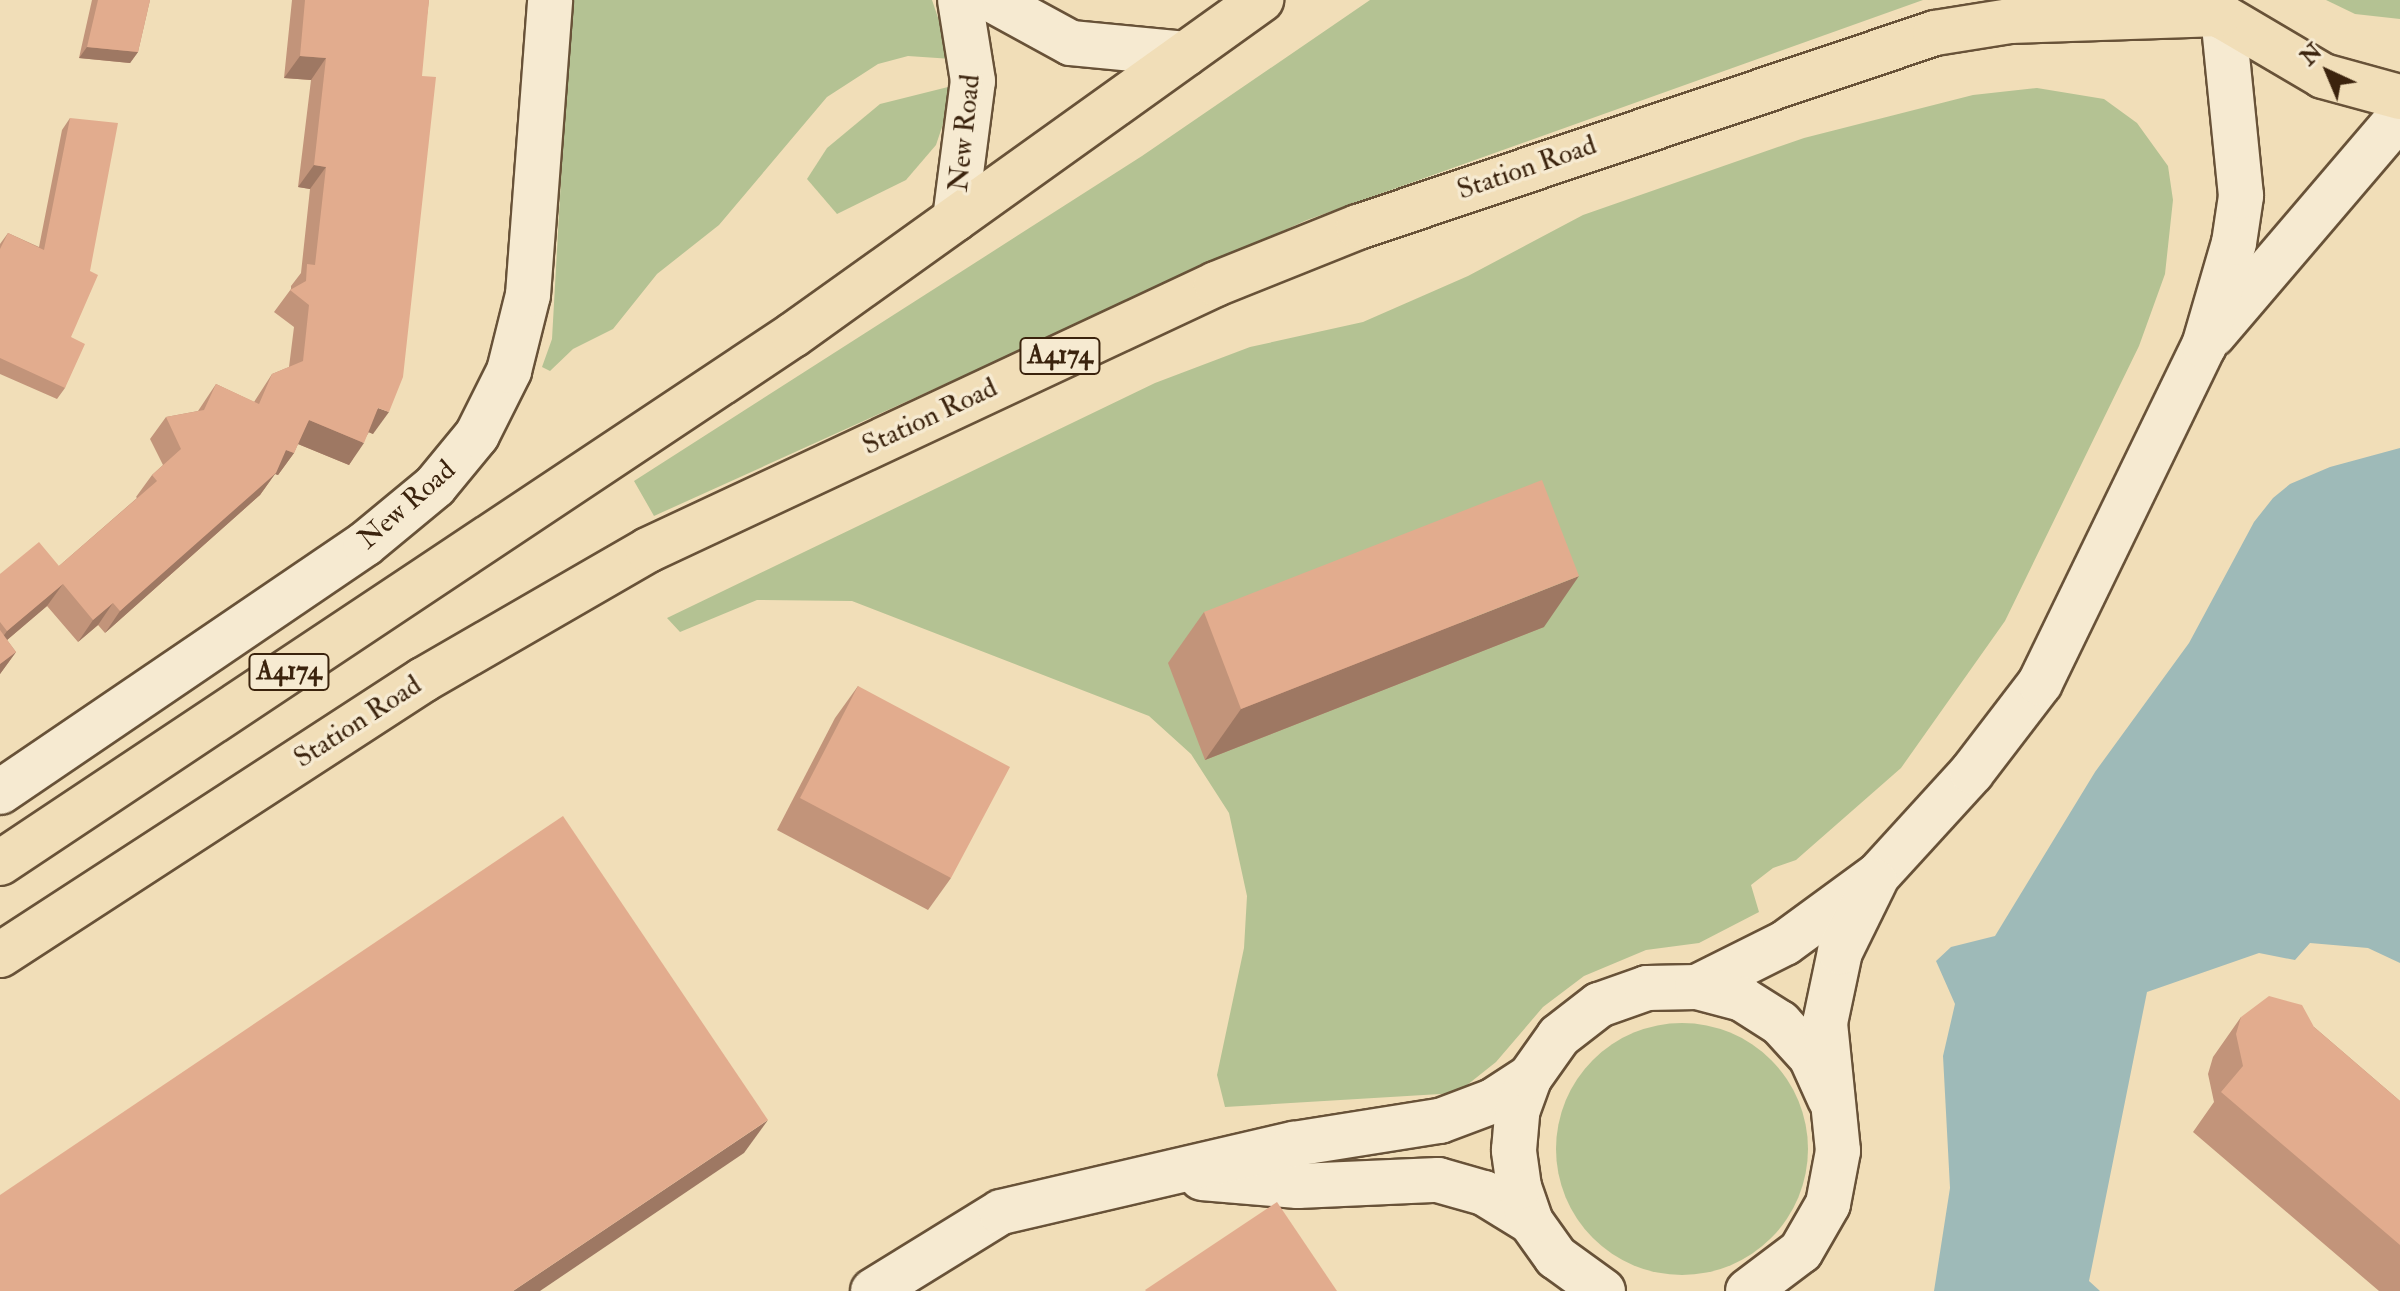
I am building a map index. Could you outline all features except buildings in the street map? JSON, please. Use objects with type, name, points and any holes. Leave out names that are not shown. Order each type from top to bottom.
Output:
[{"type":"main road","name":"A4174","points":[[0,863],[781,344],[1261,0]]},
{"type":"main road","points":[[2217,10],[2323,76],[2400,97]]},
{"type":"main road","name":"Station Road","points":[[0,955],[397,697],[648,550],[1216,284],[1358,227],[1935,33],[2010,21],[2217,10]]},
{"type":"street","name":"New Road","points":[[0,792],[365,544],[435,486],[477,435],[509,371],[528,295],[550,0]]},
{"type":"street","name":"New Road","points":[[955,219],[973,81],[960,0]]},
{"type":"street","points":[[992,0],[1071,43],[1185,54]]},
{"type":"street","points":[[1697,987],[1785,943],[1878,875],[1972,772],[2040,683],[2204,346],[2234,243],[2241,196],[2217,10]]},
{"type":"street","points":[[2204,346],[2400,116]]},
{"type":"street","points":[[1748,1291],[1801,1251],[1828,1204],[1838,1151],[1830,1099],[1825,1023],[1840,952],[1878,875]]},
{"type":"street","points":[[1603,1291],[1556,1257],[1531,1222],[1519,1187],[1514,1150],[1517,1112],[1530,1077],[1559,1036],[1599,1005],[1647,988],[1697,987],[1742,999],[1780,1023],[1811,1057],[1830,1099]]},
{"type":"street","points":[[873,1291],[1001,1212],[1294,1144],[1440,1121],[1493,1101],[1530,1077]]},
{"type":"street","points":[[1164,1175],[1298,1186],[1438,1180],[1484,1193],[1531,1222]]},
{"type":"green space","points":[[571,0],[932,0],[952,59],[908,56],[878,64],[827,97],[719,225],[657,274],[613,329],[573,349],[550,371],[542,367],[552,339]]},
{"type":"green space","points":[[1370,0],[1923,0],[1307,220],[654,516],[634,481],[1142,156]]},
{"type":"green space","points":[[2326,0],[2400,0],[2400,19],[2355,14]]},
{"type":"green space","points":[[956,85],[936,145],[906,180],[837,214],[807,179],[827,148],[880,104]]},
{"type":"green space","points":[[2037,88],[2104,99],[2137,123],[2168,166],[2173,200],[2165,274],[2139,346],[2005,621],[1901,768],[1796,860],[1773,868],[1751,885],[1759,912],[1699,943],[1646,950],[1584,976],[1543,1007],[1496,1062],[1457,1093],[1225,1107],[1217,1075],[1244,948],[1247,896],[1229,813],[1191,754],[1149,716],[852,601],[757,600],[680,632],[667,618],[1155,383],[1250,347],[1363,322],[1468,276],[1583,215],[1804,138],[1973,95]]},
{"type":"green space","points":[[1670,1023],[1694,1023],[1742,1037],[1780,1069],[1794,1089],[1803,1112],[1808,1149],[1806,1174],[1794,1209],[1762,1247],[1742,1261],[1719,1270],[1694,1275],[1670,1275],[1622,1261],[1584,1229],[1570,1209],[1561,1186],[1556,1161],[1556,1137],[1570,1089],[1602,1051],[1622,1037],[1645,1028]]},
{"type":"water","points":[[2400,448],[2400,963],[2368,948],[2310,943],[2295,960],[2259,953],[2147,992],[2089,1281],[2100,1291],[1934,1291],[1950,1188],[1943,1056],[1955,1004],[1936,961],[1951,947],[1995,936],[2095,772],[2189,643],[2254,522],[2273,498],[2290,484],[2330,467]]}]
